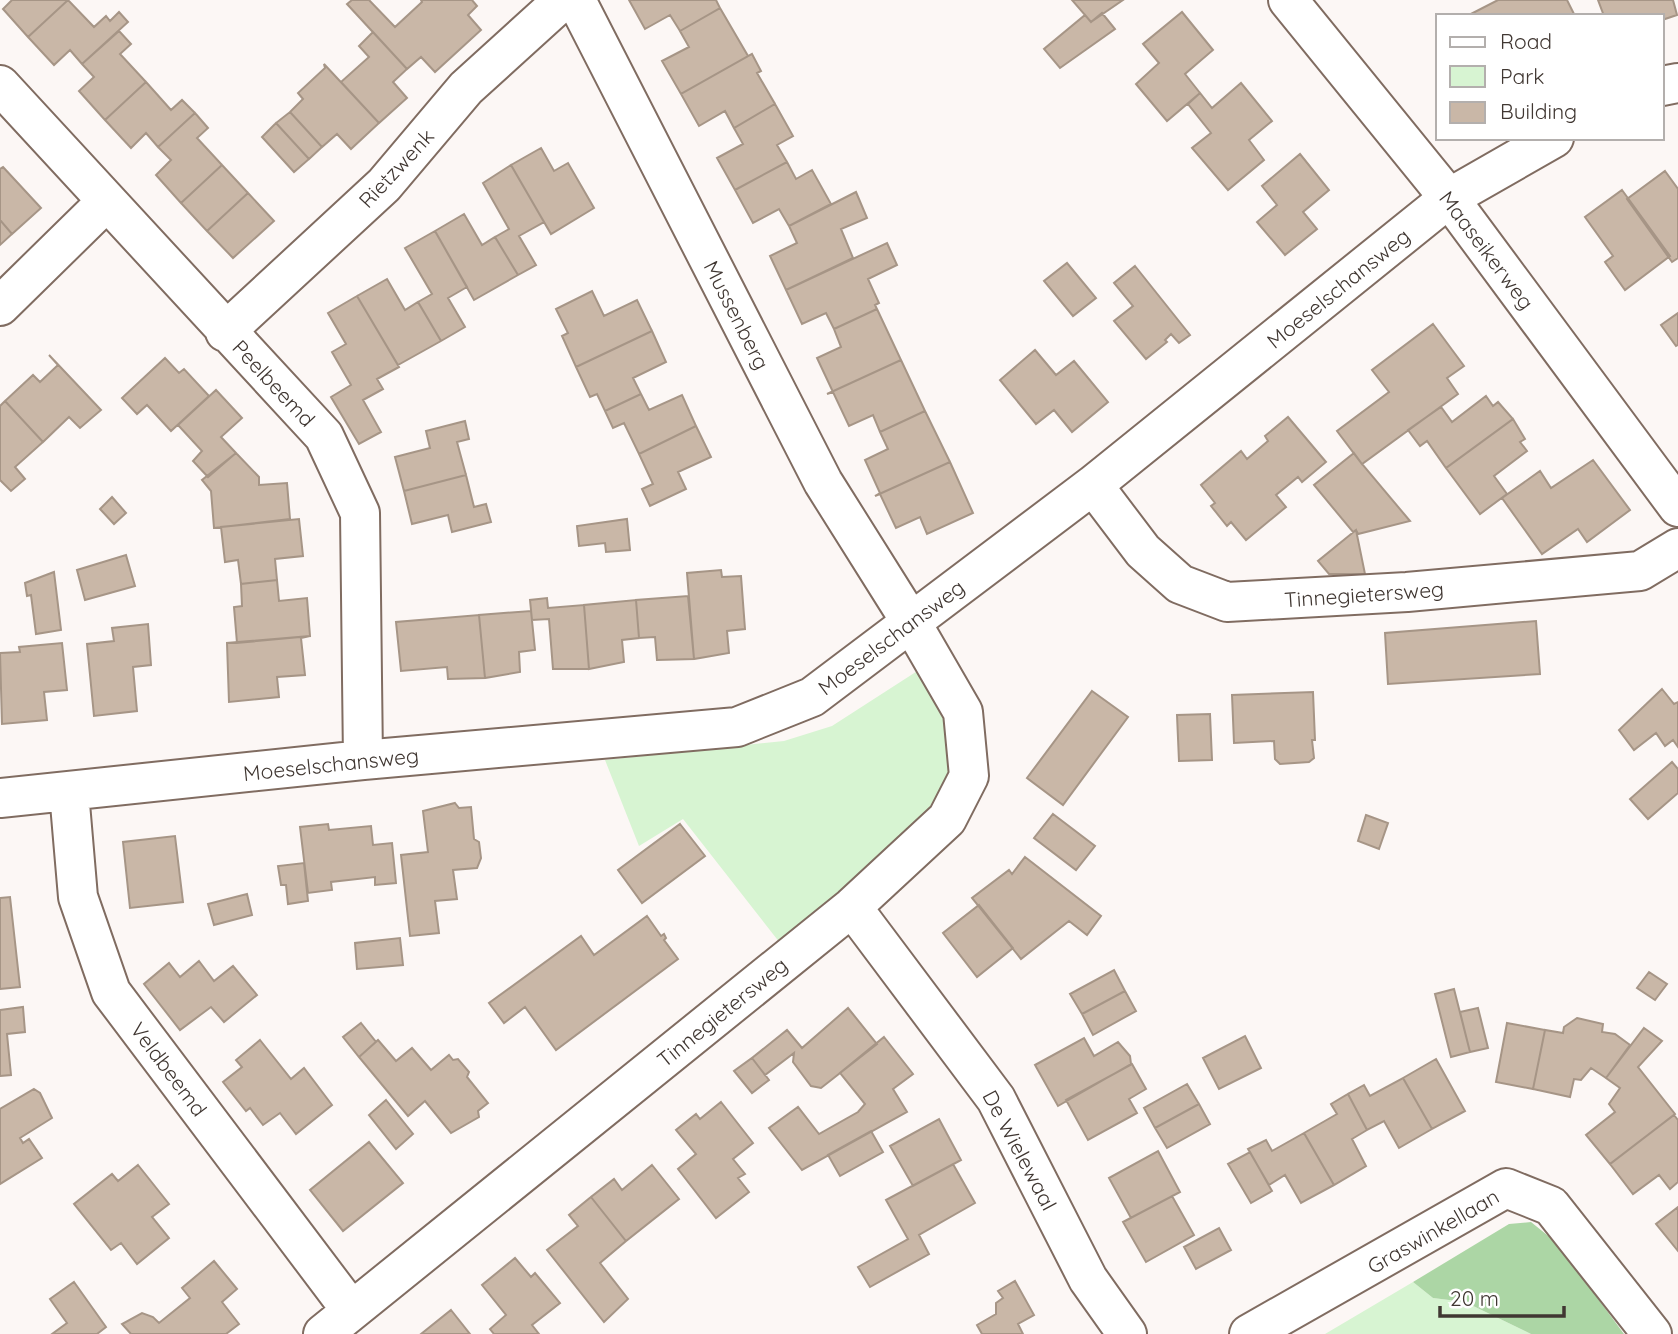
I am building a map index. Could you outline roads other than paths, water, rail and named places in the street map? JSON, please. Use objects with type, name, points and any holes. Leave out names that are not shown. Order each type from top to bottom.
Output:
[{"type":"street","name":"Rietzwenk","points":[[225,332],[384,185],[466,88],[563,0]]},
{"type":"street","name":"Mussenberg","points":[[576,0],[822,482],[911,622]]},
{"type":"street","name":"Maaseikerweg","points":[[1288,0],[1449,198],[1678,507]]},
{"type":"street","name":"Peelbeemd","points":[[0,85],[225,332],[324,436],[360,513],[363,760]]},
{"type":"street","name":"Moeselschansweg","points":[[0,798],[363,760],[737,727],[811,697],[1093,485],[1449,198],[1550,140]]},
{"type":"street","points":[[0,306],[106,202]]},
{"type":"street","name":"Tinnegietersweg","points":[[1093,485],[1143,551],[1180,584],[1227,602],[1407,592],[1640,571],[1678,548]]},
{"type":"street","name":"Tinnegietersweg","points":[[337,1322],[852,907],[947,819],[969,776],[963,712],[911,622]]},
{"type":"street","name":"Veldbeemd","points":[[69,792],[78,897],[111,992],[337,1322]]},
{"type":"street","name":"De Wielewaal","points":[[852,907],[996,1099],[1088,1279],[1127,1334]]},
{"type":"street","name":"Graswinkellaan","points":[[1249,1334],[1506,1188],[1551,1206],[1652,1334]]}]
